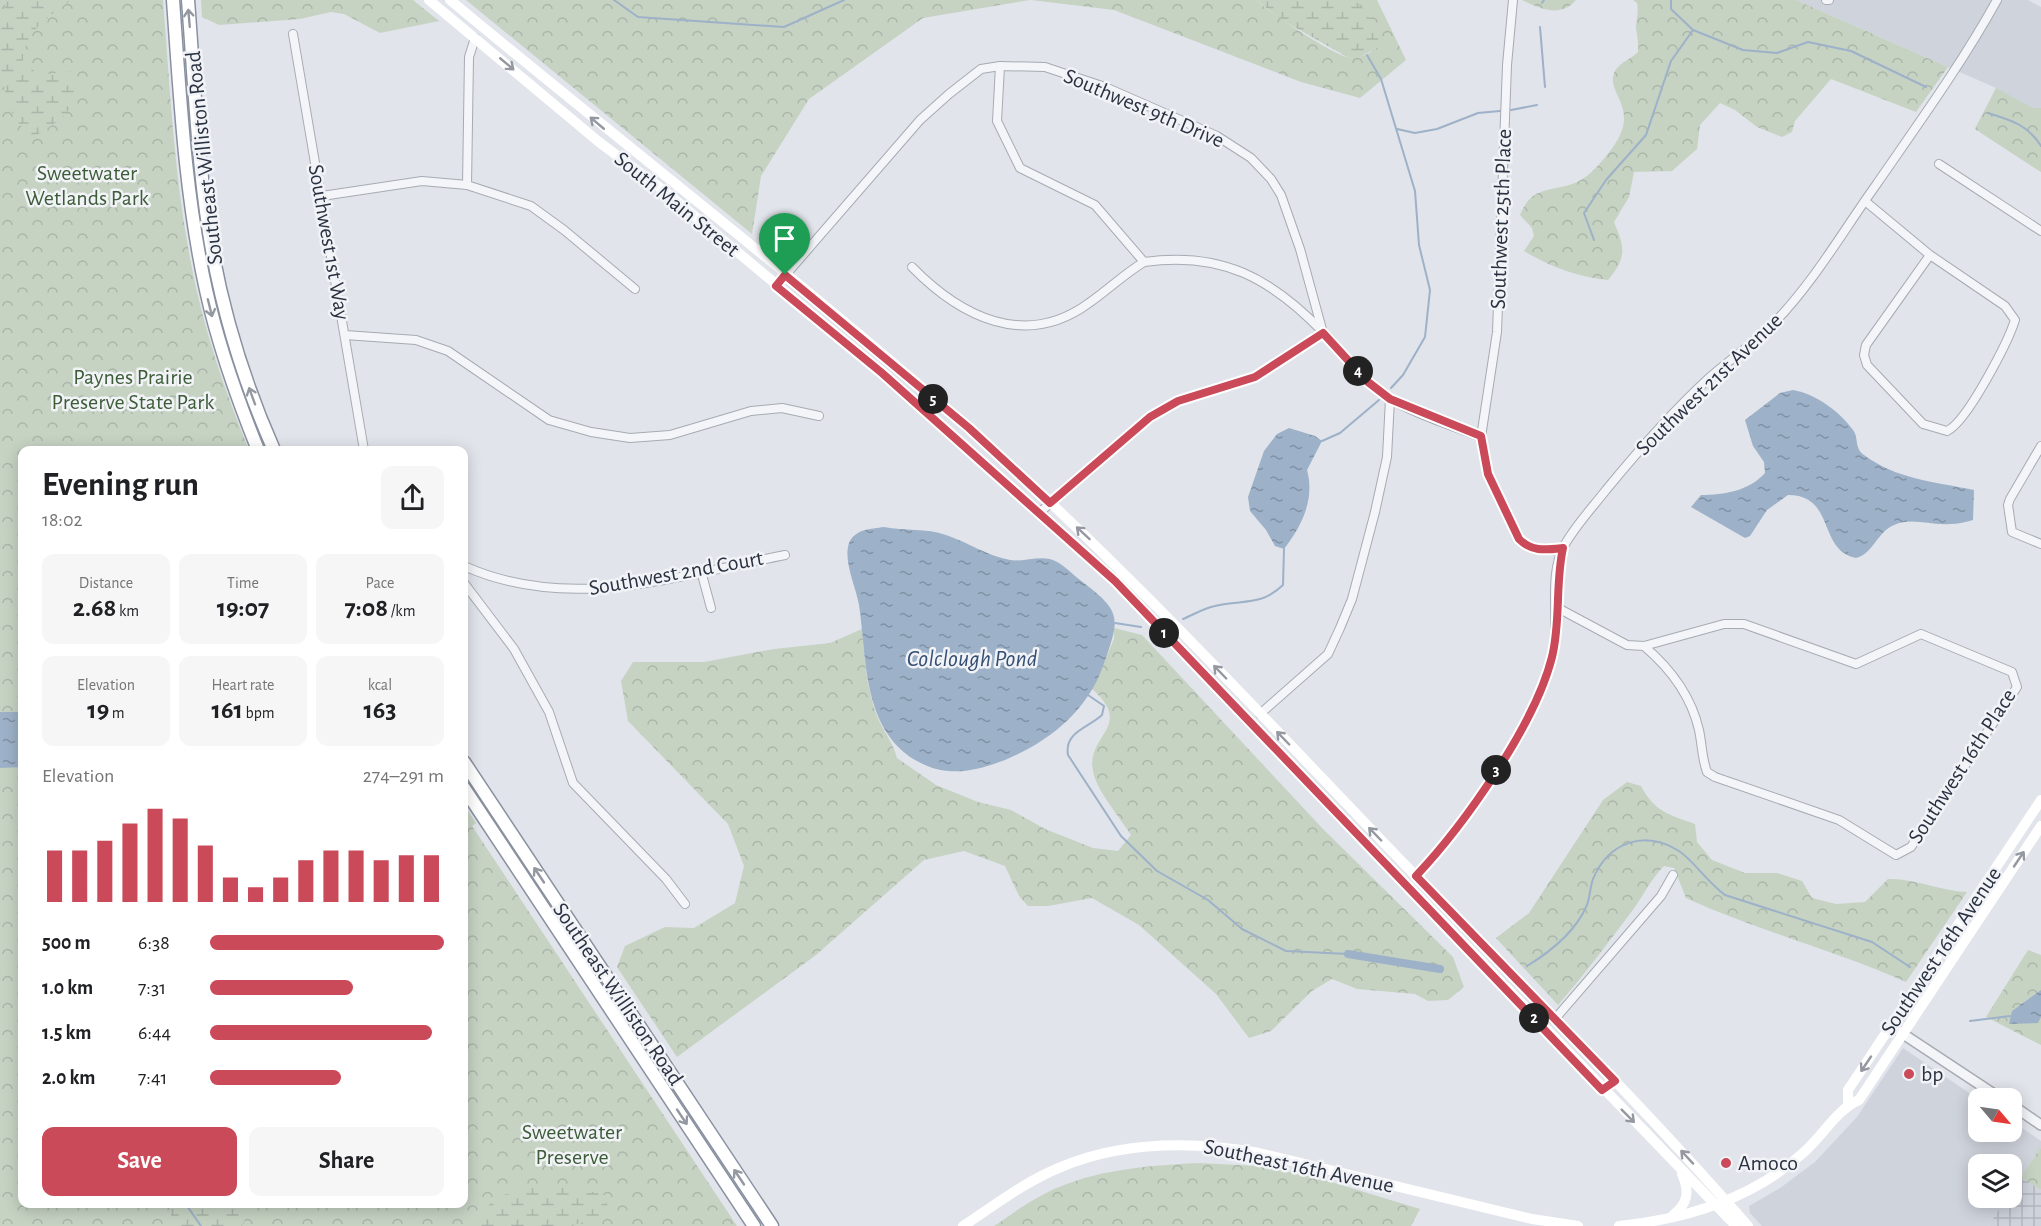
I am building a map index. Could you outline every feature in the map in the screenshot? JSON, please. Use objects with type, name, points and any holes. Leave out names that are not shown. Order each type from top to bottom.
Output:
[{"type":"highway","name":"Southeast Williston Road","points":[[172,0],[191,206],[206,291],[229,374],[256,446]]},
{"type":"highway","name":"Southeast Williston Road","points":[[188,0],[204,199],[218,279],[243,372],[272,446]]},
{"type":"highway","points":[[180,87],[195,85]]},
{"type":"highway","name":"Southeast Williston Road","points":[[468,768],[772,1226]]},
{"type":"highway","name":"Southeast Williston Road","points":[[468,794],[754,1226]]},
{"type":"highway","points":[[597,989],[609,982]]},
{"type":"main road","name":"South Main Street","points":[[429,0],[599,142],[667,193],[882,373],[1115,581],[1602,1090],[1736,1226]]},
{"type":"main road","name":"South Main Street","points":[[450,0],[969,428],[1125,573],[1615,1081],[1748,1226]]},
{"type":"main road","points":[[475,38],[483,27]]},
{"type":"main road","points":[[1250,723],[1260,714]]},
{"type":"main road","name":"Southwest 16th Avenue","points":[[1848,1104],[1848,1090],[2041,800]]},
{"type":"main road","name":"Southwest 16th Avenue","points":[[1715,1205],[1754,1189],[1785,1170],[1815,1143],[1848,1104],[1858,1100],[2041,826]]},
{"type":"main road","points":[[1405,884],[1416,876]]},
{"type":"main road","points":[[1544,1028],[1554,1020]]},
{"type":"main road","points":[[1602,1090],[1615,1081]]},
{"type":"main road","name":"Southeast 16th Avenue","points":[[963,1226],[1026,1184],[1061,1166],[1101,1154],[1180,1143],[1217,1145],[1259,1153],[1532,1219],[1578,1226]]},
{"type":"main road","points":[[1667,1218],[1680,1210],[1686,1199],[1687,1186],[1678,1167]]},
{"type":"main road","points":[[1619,1226],[1667,1218],[1715,1205]]},
{"type":"street","name":"Southwest 25th Place","points":[[1513,0],[1507,65],[1497,332],[1481,436],[1488,474],[1519,539],[1526,547],[1539,550],[1563,548]]},
{"type":"street","name":"Southwest 21st Avenue","points":[[1416,876],[1445,845],[1486,786],[1540,690],[1552,657],[1557,576],[1563,548],[1580,523],[1658,429],[1709,378],[1773,324],[1822,263],[1952,76],[1997,0]]},
{"type":"street","name":"Southwest 1st Way","points":[[293,34],[363,446]]},
{"type":"street","points":[[467,185],[469,57],[475,38]]},
{"type":"street","points":[[1000,66],[997,121],[1020,168],[1095,205],[1144,262]]},
{"type":"street","name":"Southwest 9th Drive","points":[[776,286],[905,137],[957,87],[981,69],[1000,66],[1045,67],[1105,87],[1217,136],[1251,158],[1271,179],[1281,195],[1307,270],[1323,333]]},
{"type":"street","points":[[1939,164],[2041,231]]},
{"type":"street","points":[[322,196],[422,181],[467,185],[531,206],[564,230],[635,289]]},
{"type":"street","points":[[1865,201],[1930,255],[2005,306],[2015,320],[2009,339],[1990,371],[1959,421],[1947,430],[1923,424],[1868,365],[1864,355],[1866,345],[1930,255]]},
{"type":"street","points":[[912,267],[932,287],[962,310],[988,321],[1020,326],[1056,320],[1088,304],[1116,280],[1144,262],[1207,260],[1251,276],[1278,289],[1368,382],[1390,399],[1481,436]]},
{"type":"street","points":[[1039,513],[1150,417],[1178,401],[1255,377],[1323,333]]},
{"type":"street","points":[[345,335],[416,340],[447,351],[549,420],[591,432],[630,438],[670,435],[752,411],[782,408],[819,416]]},
{"type":"street","points":[[1260,714],[1328,654],[1341,628],[1352,599],[1378,501],[1387,458],[1390,399]]},
{"type":"street","points":[[2041,446],[2010,499],[2012,532],[2041,544]]},
{"type":"street","name":"Southwest 2nd Court","points":[[468,568],[484,575],[527,586],[585,590],[623,586],[785,555]]},
{"type":"street","points":[[701,571],[711,608]]},
{"type":"street","points":[[468,588],[514,649],[549,712],[573,783],[666,879],[685,904]]},
{"type":"street","points":[[1556,607],[1628,645],[1644,646]]},
{"type":"street","name":"Southwest 16th Place","points":[[1724,624],[1744,624],[1856,664],[1921,633],[2012,672],[2016,678],[2017,687],[1911,847],[1896,855],[1839,820],[1715,777],[1707,772],[1696,717],[1686,694],[1665,665],[1644,646],[1724,624]]},
{"type":"street","points":[[1554,1020],[1653,905],[1673,875]]},
{"type":"street","points":[[1891,1026],[1986,1088]]},
{"type":"street","points":[[2022,1113],[2041,1125]]},
{"type":"shaded area","points":[[1796,0],[2028,0],[2041,7],[2041,172],[1975,129],[1996,88]]},
{"type":"shaded area","points":[[1903,1048],[1968,1092],[1968,1142],[2022,1142],[2022,1128],[2041,1141],[2041,1147],[2022,1176],[2022,1154],[1968,1154],[1968,1208],[2000,1208],[1988,1226],[1762,1226],[1750,1213],[1749,1206],[1780,1188],[1815,1162],[1857,1117]]},
{"type":"shaded area","points":[[2022,1178],[2041,1190],[2041,1226],[1988,1226],[2000,1208],[2022,1208]]},
{"type":"green space","points":[[0,0],[163,0],[177,165],[191,263],[215,358],[247,446],[18,446],[18,1208],[468,1208],[468,811],[476,823],[472,826],[737,1226],[0,1226]]},
{"type":"green space","points":[[6,0],[71,0],[32,33],[24,51],[23,62],[39,75],[73,71],[74,96],[67,112],[34,137],[14,116],[4,88],[0,27]]},
{"type":"green space","points":[[201,0],[413,0],[439,21],[380,33],[344,14],[331,12],[300,19],[219,25],[202,17]]},
{"type":"green space","points":[[466,0],[1030,0],[923,18],[809,99],[761,176],[752,234]]},
{"type":"green space","points":[[1031,0],[1256,0],[1315,41],[1347,57],[1358,57],[1373,50],[1268,0],[1377,0],[1406,60],[1360,98],[1301,82],[1114,10]]},
{"type":"green space","points":[[1256,0],[1355,0],[1369,16],[1379,41],[1377,48],[1358,58],[1347,57],[1282,20]]},
{"type":"green space","points":[[1522,0],[1576,0],[1564,9],[1550,10]]},
{"type":"green space","points":[[1633,0],[1796,0],[1948,67],[1916,112],[1831,79],[1795,121],[1792,132],[1782,137],[1757,127],[1735,110],[1720,103],[1700,125],[1697,149],[1672,171],[1634,172],[1629,197],[1614,222],[1622,252],[1618,265],[1608,280],[1575,274],[1544,262],[1524,251],[1534,236],[1532,228],[1520,215],[1530,198],[1544,191],[1577,182],[1587,176],[1606,157],[1621,133],[1624,112],[1613,81],[1618,67],[1638,52],[1636,28],[1638,7]]},
{"type":"green space","points":[[1996,88],[2033,108],[2041,108],[2041,172],[1975,129]]},
{"type":"green space","points":[[1114,628],[1142,635],[1323,829],[1453,957],[1464,987],[1448,1000],[1428,1001],[1415,994],[1357,989],[1332,979],[1312,991],[1271,1031],[1249,1038],[1216,994],[1139,925],[1092,898],[1048,906],[1028,906],[1019,896],[1005,866],[964,851],[924,860],[816,955],[677,1057],[617,967],[625,946],[665,927],[694,928],[735,903],[744,866],[728,824],[628,721],[621,681],[633,662],[704,662],[774,649],[830,643],[862,629],[866,673],[871,695],[879,721],[897,758],[936,785],[978,802],[1011,810],[1045,829],[1093,848],[1118,851],[1131,835],[1098,786],[1093,771],[1093,758],[1109,722],[1109,713],[1104,702],[1092,689],[1114,639]]},
{"type":"green space","points":[[1627,782],[1641,786],[1651,801],[1663,811],[1695,824],[1697,842],[1712,860],[1745,873],[1777,873],[1802,881],[1812,898],[1836,904],[1865,902],[1888,879],[1908,880],[1967,892],[1906,982],[1741,921],[1686,898],[1674,868],[1664,866],[1605,947],[1558,1005],[1496,938],[1529,913],[1603,800]]},
{"type":"green space","points":[[2028,950],[2041,955],[2041,1045],[1986,1017]]},
{"type":"green space","points":[[2041,1147],[2041,1190],[2022,1176]]},
{"type":"green space","points":[[1198,1163],[1258,1166],[1315,1177],[1420,1209],[1411,1226],[994,1226],[1037,1198],[1075,1181],[1115,1171]]},
{"type":"green space","points":[[576,1187],[604,1195],[610,1212],[572,1226],[473,1226],[495,1197],[530,1188]]},
{"type":"green space","points":[[170,1208],[250,1208],[242,1226],[172,1226]]},
{"type":"water","points":[[1793,390],[1818,399],[1841,416],[1853,430],[1861,452],[1876,463],[1903,475],[1974,490],[1973,520],[1953,524],[1908,522],[1894,525],[1883,533],[1867,552],[1856,558],[1844,553],[1836,545],[1820,513],[1803,497],[1788,495],[1767,510],[1750,536],[1745,538],[1691,507],[1701,495],[1736,491],[1751,484],[1765,473],[1764,462],[1753,446],[1745,420],[1780,393]]},
{"type":"water","points":[[1289,428],[1315,436],[1322,441],[1307,470],[1309,491],[1305,512],[1284,549],[1275,546],[1266,530],[1250,511],[1248,497],[1264,451],[1277,434]]},
{"type":"water","name":"Colclough Pond","points":[[884,527],[938,533],[1010,560],[1050,559],[1066,568],[1104,600],[1111,609],[1115,626],[1109,650],[1096,683],[1087,698],[1064,724],[1021,753],[971,770],[949,771],[926,766],[898,746],[885,730],[870,690],[859,605],[848,558],[849,543],[855,535],[864,530]]},
{"type":"water","points":[[0,712],[18,712],[18,767],[0,768]]},
{"type":"water","points":[[2041,990],[2041,1017],[2038,1023],[2009,1024],[2012,1011]]},
{"type":"waterway","points":[[614,0],[638,17],[784,27],[844,0]]},
{"type":"waterway","points":[[1671,0],[1671,9],[1693,30],[1743,50],[1777,53],[1808,42],[1851,51],[1926,87]]},
{"type":"waterway","points":[[1540,27],[1545,87]]},
{"type":"waterway","points":[[1594,240],[1584,213],[1606,180],[1646,135],[1671,61],[1693,30]]},
{"type":"waterway","points":[[1367,55],[1381,79],[1415,191],[1419,245],[1430,290],[1425,337],[1403,375],[1391,388]]},
{"type":"waterway","points":[[1511,110],[1537,105]]},
{"type":"waterway","points":[[1397,129],[1415,133],[1437,129],[1478,113],[1500,111]]},
{"type":"waterway","points":[[1988,113],[2025,128],[2041,146]]},
{"type":"waterway","points":[[1322,441],[1340,433],[1379,400]]},
{"type":"waterway","points":[[1183,619],[1211,607],[1250,601],[1275,592],[1283,585],[1284,549]]},
{"type":"waterway","points":[[1115,623],[1141,627]]},
{"type":"waterway","points":[[1088,695],[1104,706],[1102,715],[1073,736],[1068,747],[1068,755],[1121,836],[1157,871],[1208,900],[1242,929],[1286,951],[1348,954]]},
{"type":"waterway","points":[[1527,966],[1545,954],[1576,924],[1587,905],[1593,879],[1608,856],[1629,843],[1653,841],[1679,851],[1725,895],[1872,942],[1910,967]]},
{"type":"waterway","points":[[1348,954],[1440,969]]},
{"type":"waterway","points":[[1970,1021],[2010,1016]]},
{"type":"waterway","points":[[188,1208],[201,1226]]},
{"type":"place","name":"bp","points":[[1909,1074]]},
{"type":"place","name":"Amoco","points":[[1726,1163]]},
{"type":"route","points":[[785,275],[969,428],[1050,503],[1150,417],[1178,401],[1255,377],[1323,333],[1368,382],[1390,399],[1481,436],[1488,474],[1506,517],[1519,539],[1526,547],[1539,550],[1563,548],[1557,576],[1556,627],[1552,657],[1540,690],[1514,741],[1445,845],[1416,876],[1615,1081],[1602,1090],[1115,581],[882,373],[776,286],[785,275]]},
{"type":"park label","name":"Sweetwater Wetlands Park","points":[[87,186]]},
{"type":"park label","name":"Paynes Prairie Preserve State Park","points":[[133,390]]},
{"type":"park label","name":"Sweetwater Preserve","points":[[572,1144]]}]
